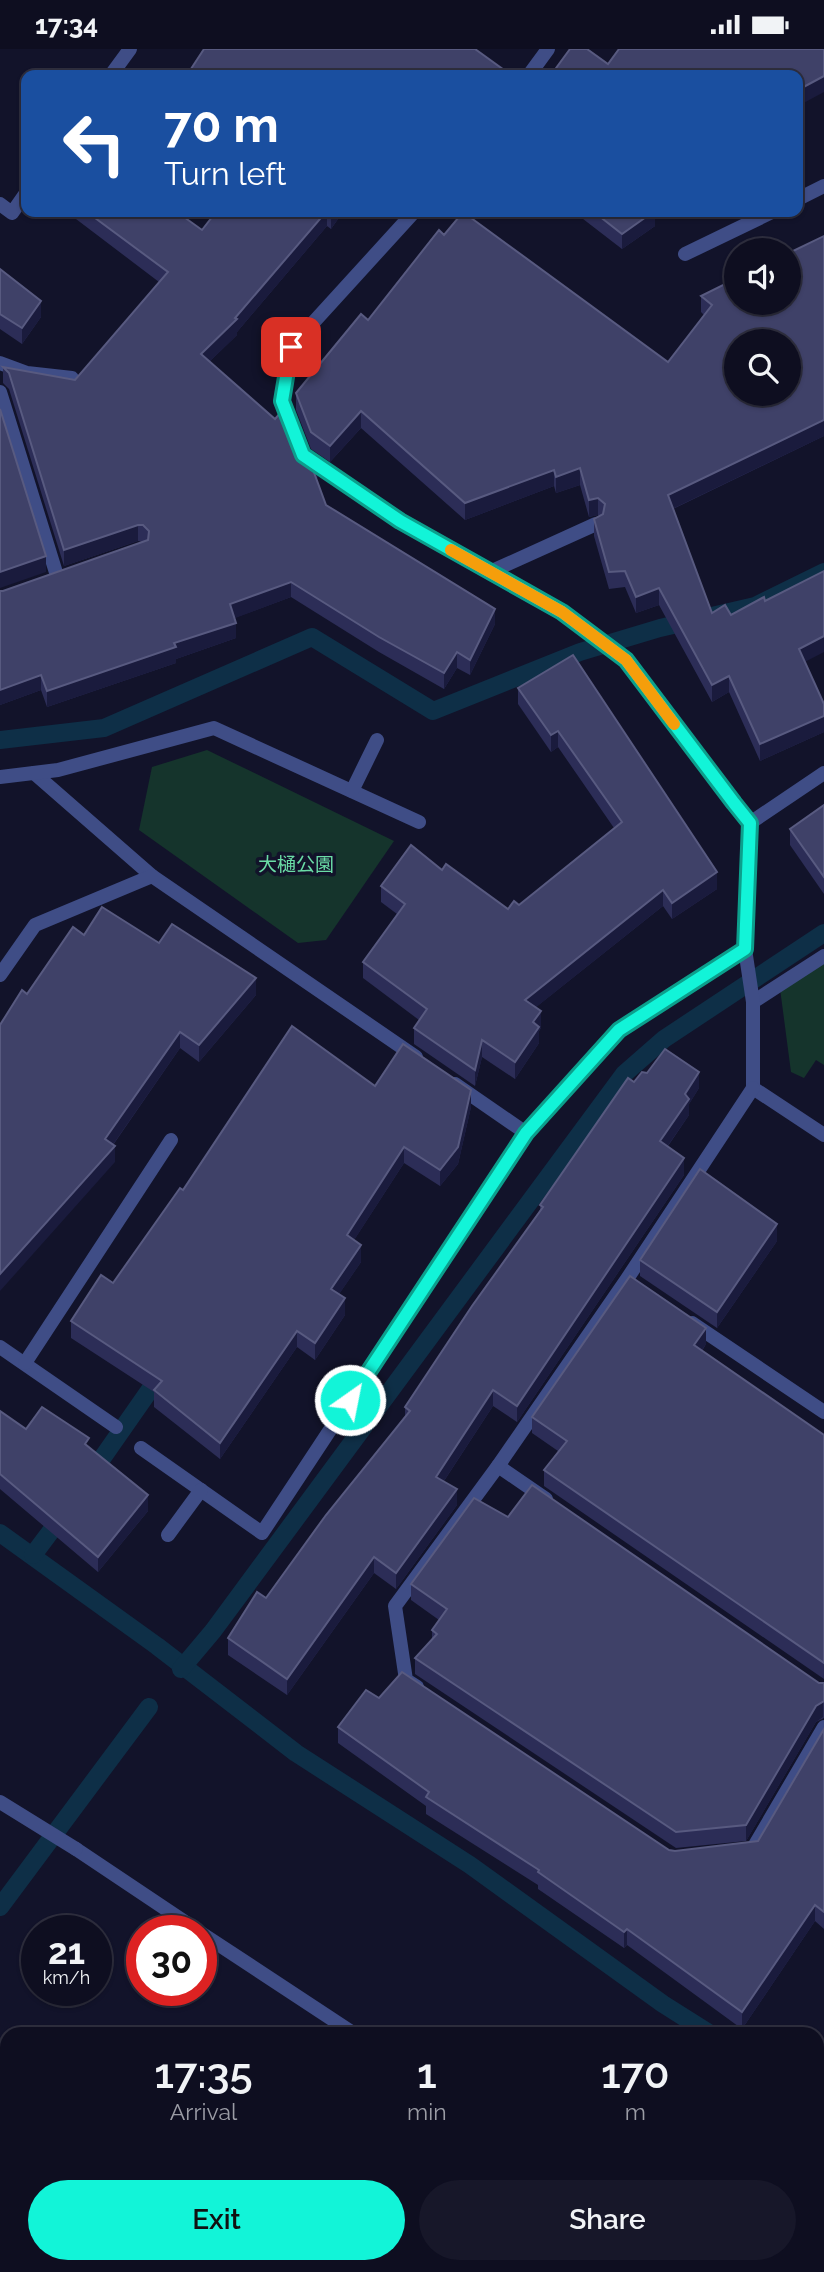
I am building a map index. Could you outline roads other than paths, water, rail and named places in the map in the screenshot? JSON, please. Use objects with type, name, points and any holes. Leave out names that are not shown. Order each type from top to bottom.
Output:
[{"type":"street","points":[[115,70],[130,49]]},
{"type":"street","points":[[533,70],[548,49]]},
{"type":"street","points":[[803,196],[824,186]]},
{"type":"street","points":[[0,204],[12,213],[21,200]]},
{"type":"street","points":[[409,217],[291,347],[282,401],[303,455],[400,521],[562,612],[626,660],[750,823],[745,949],[752,996],[753,1088],[633,1283],[395,1606],[406,1680],[430,1695]]},
{"type":"street","points":[[685,254],[762,217]]},
{"type":"street","points":[[0,363],[27,373],[72,378]]},
{"type":"street","points":[[0,392],[58,579]]},
{"type":"street","points":[[490,572],[596,524]]},
{"type":"street","points":[[0,777],[58,770],[214,728],[419,822]]},
{"type":"street","points":[[352,792],[377,740]]},
{"type":"street","points":[[34,773],[152,876],[424,1063]]},
{"type":"street","points":[[750,823],[824,773]]},
{"type":"street","points":[[0,975],[35,925],[152,876]]},
{"type":"street","points":[[141,1448],[262,1533],[526,1133],[619,1030],[745,949]]},
{"type":"street","points":[[752,996],[824,956]]},
{"type":"street","points":[[447,1079],[526,1133]]},
{"type":"street","points":[[753,1088],[824,1135]]},
{"type":"street","points":[[25,1363],[172,1140]]},
{"type":"street","points":[[685,1318],[824,1412]]},
{"type":"street","points":[[0,1347],[116,1427]]},
{"type":"street","points":[[499,1466],[555,1504]]},
{"type":"street","points":[[168,1535],[201,1490]]},
{"type":"street","points":[[726,1853],[752,1850],[824,1727]]},
{"type":"street","points":[[3,1805],[76,1849],[175,1915]]},
{"type":"street","points":[[217,1943],[344,2027]]},
{"type":"waterway","points":[[0,740],[104,728],[312,637],[433,711],[580,652],[660,628],[755,606],[824,572]]},
{"type":"waterway","points":[[181,1669],[213,1631],[624,1074],[664,1039],[824,933]]},
{"type":"waterway","points":[[89,1477],[163,1371]]},
{"type":"waterway","points":[[33,1555],[63,1515]]},
{"type":"waterway","points":[[0,1533],[157,1646],[296,1753],[470,1865],[663,2004],[699,2027]]},
{"type":"waterway","points":[[0,1907],[149,1707]]},
{"type":"park label","name":"大樋公園","points":[[296,864]]}]
